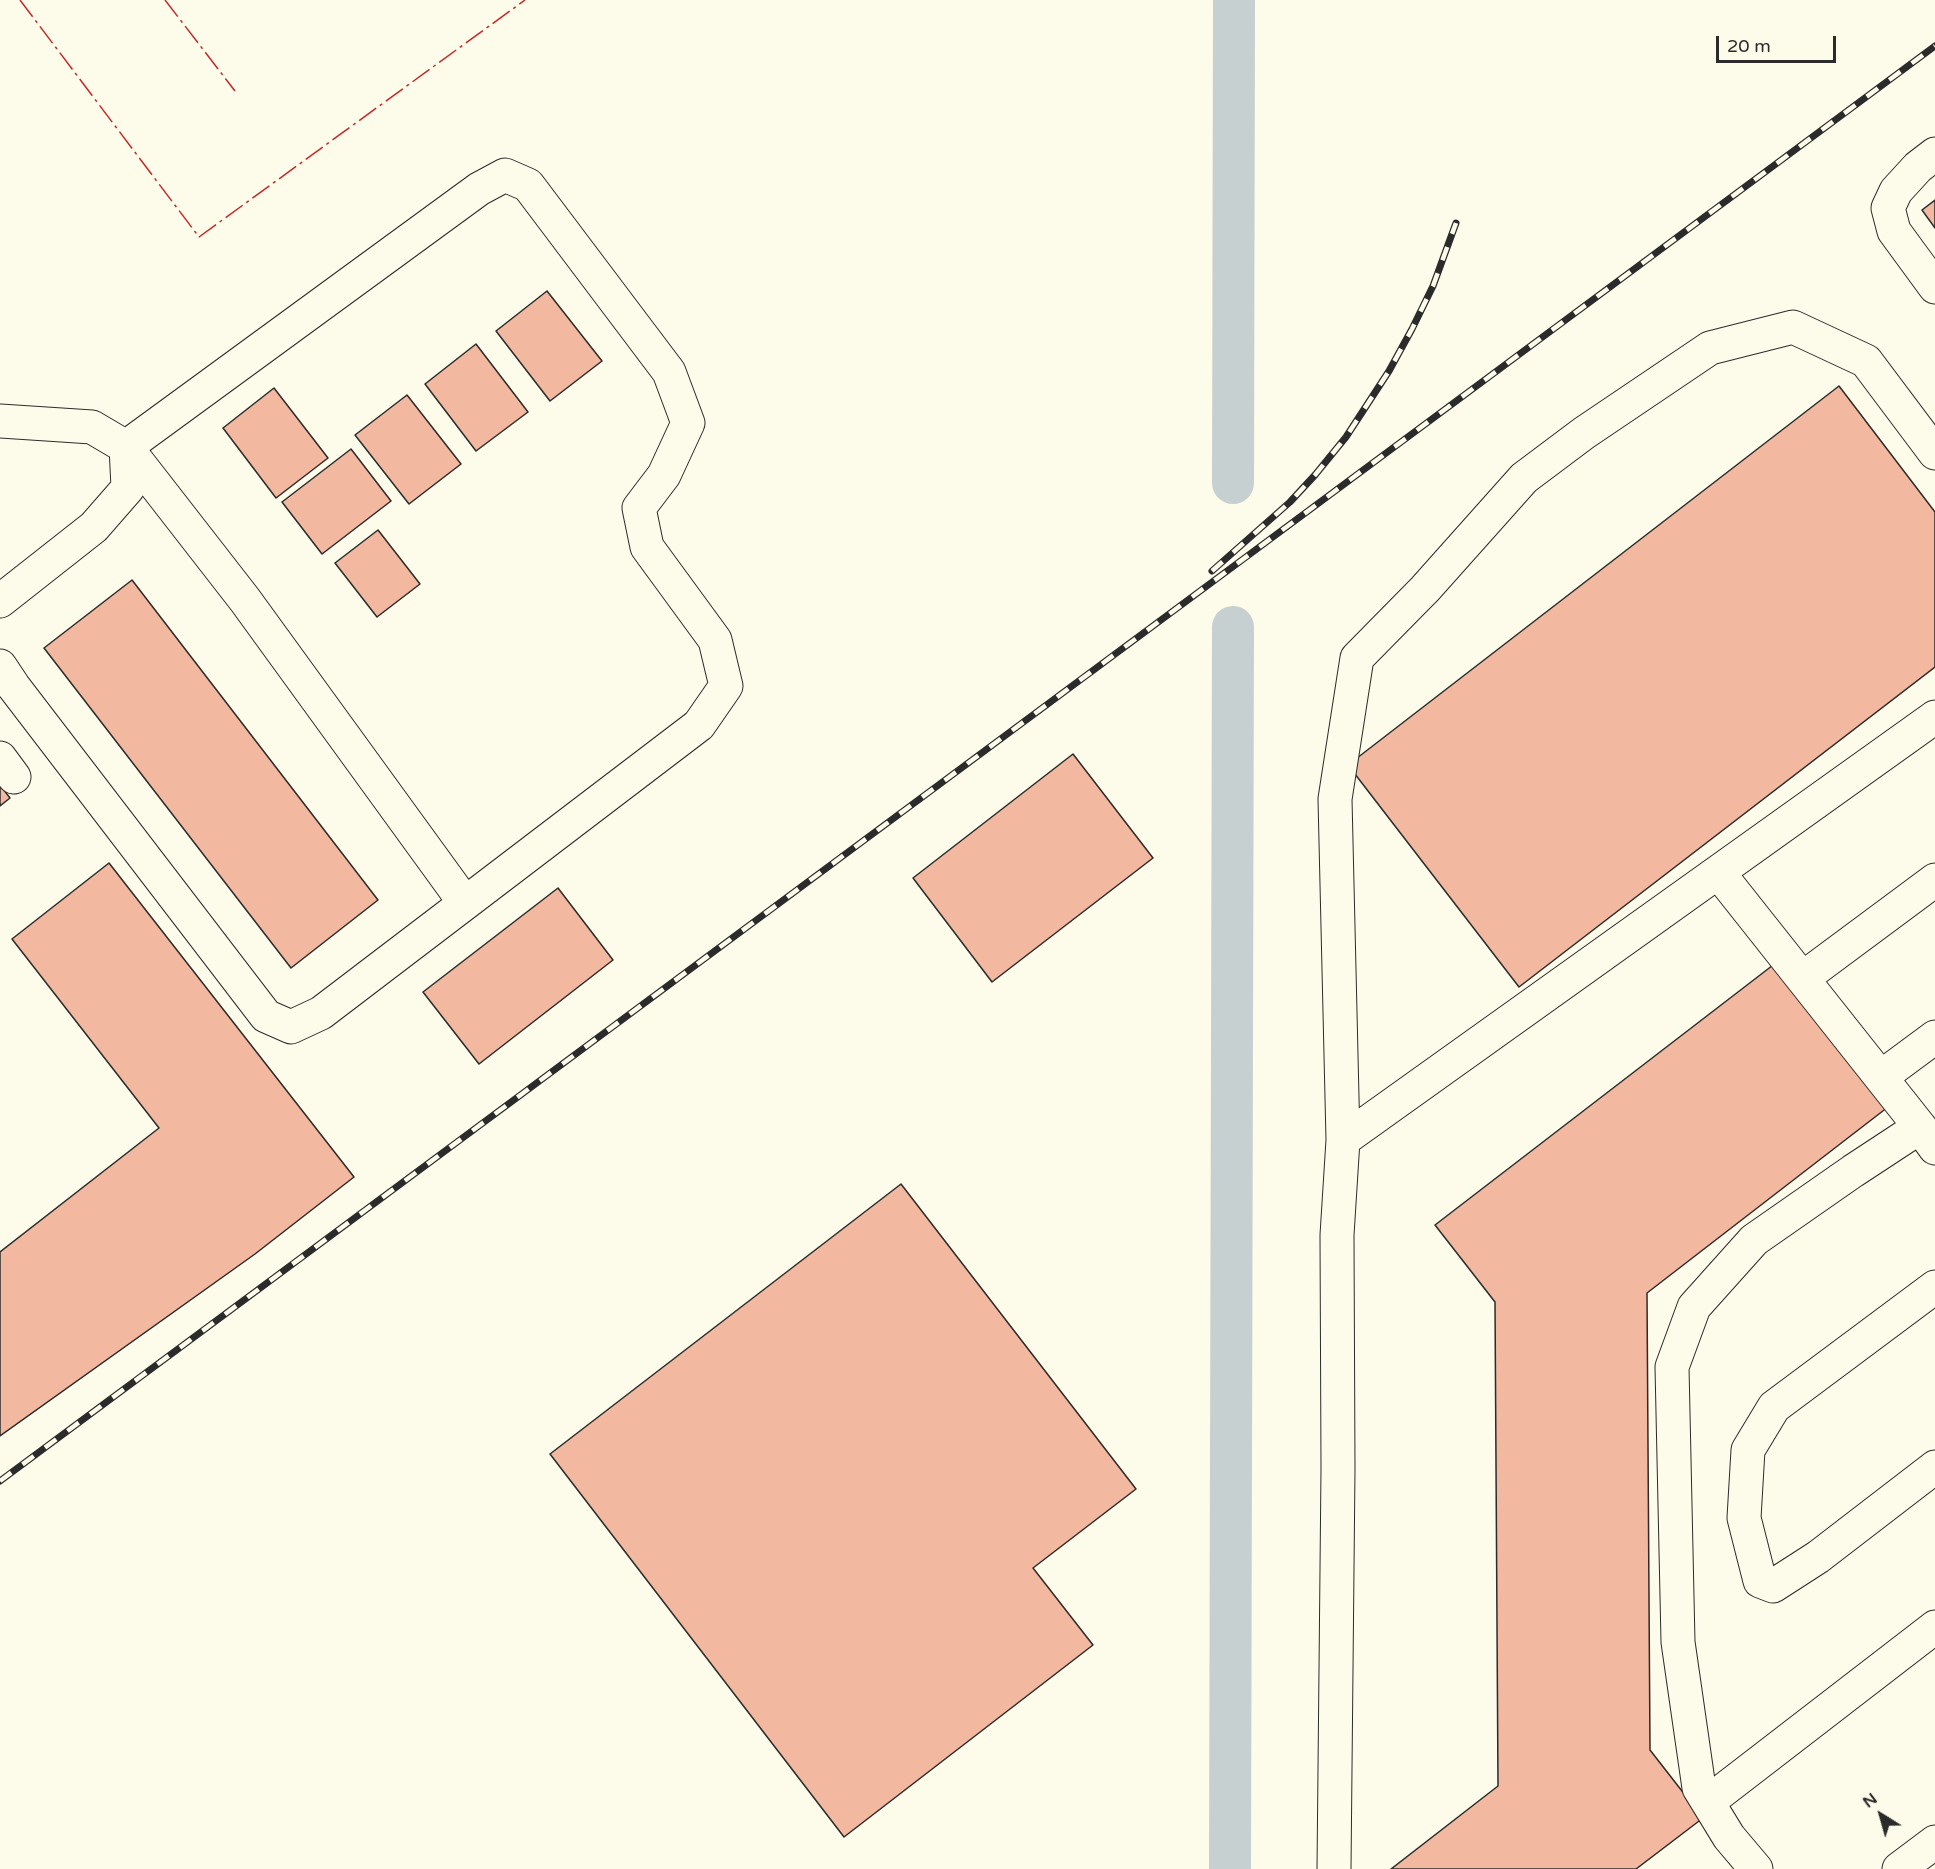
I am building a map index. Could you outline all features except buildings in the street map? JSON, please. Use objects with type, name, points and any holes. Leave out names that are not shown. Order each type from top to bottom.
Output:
[{"type":"street","points":[[1935,154],[1918,167],[1896,191],[1888,208],[1894,231],[1935,287]]},
{"type":"street","points":[[0,666],[266,1016],[291,1027],[321,1013],[699,724],[726,686],[716,640],[647,547],[639,508],[664,475],[688,423],[669,372],[528,185],[505,175],[480,189],[126,447]]},
{"type":"street","points":[[1334,1869],[1338,1469],[1337,1235],[1343,1140],[1335,799],[1357,658],[1425,589],[1524,478],[1584,433],[1710,348],[1793,327],[1866,361],[1935,453]]},
{"type":"street","points":[[0,421],[92,427],[126,447],[245,600],[465,903]]},
{"type":"street","points":[[0,601],[94,527],[128,488],[126,447]]},
{"type":"street","points":[[1343,1140],[1935,717]]},
{"type":"street","points":[[1718,872],[1928,1137],[1754,1240],[1694,1307],[1672,1367],[1678,1642],[1699,1788],[1728,1837],[1756,1869]]},
{"type":"street","points":[[1803,978],[1935,880]]},
{"type":"street","points":[[1881,1077],[1935,1037]]},
{"type":"street","points":[[1935,1287],[1774,1407],[1748,1450],[1744,1518],[1760,1581],[1773,1586],[1818,1557],[1935,1467]]},
{"type":"street","points":[[1708,1802],[1935,1626]]},
{"type":"street","points":[[1899,1869],[1935,1842]]},
{"type":"waterway","points":[[1233,483],[1234,0]]},
{"type":"waterway","points":[[1230,1869],[1233,627]]},
{"type":"railway","points":[[0,1481],[1935,46]]},
{"type":"railway","points":[[1212,571],[1290,502],[1346,437],[1389,371],[1412,329],[1433,286],[1456,223]]},
{"type":"power","points":[[20,0],[199,237],[525,0]]},
{"type":"power","points":[[165,0],[235,91]]}]
